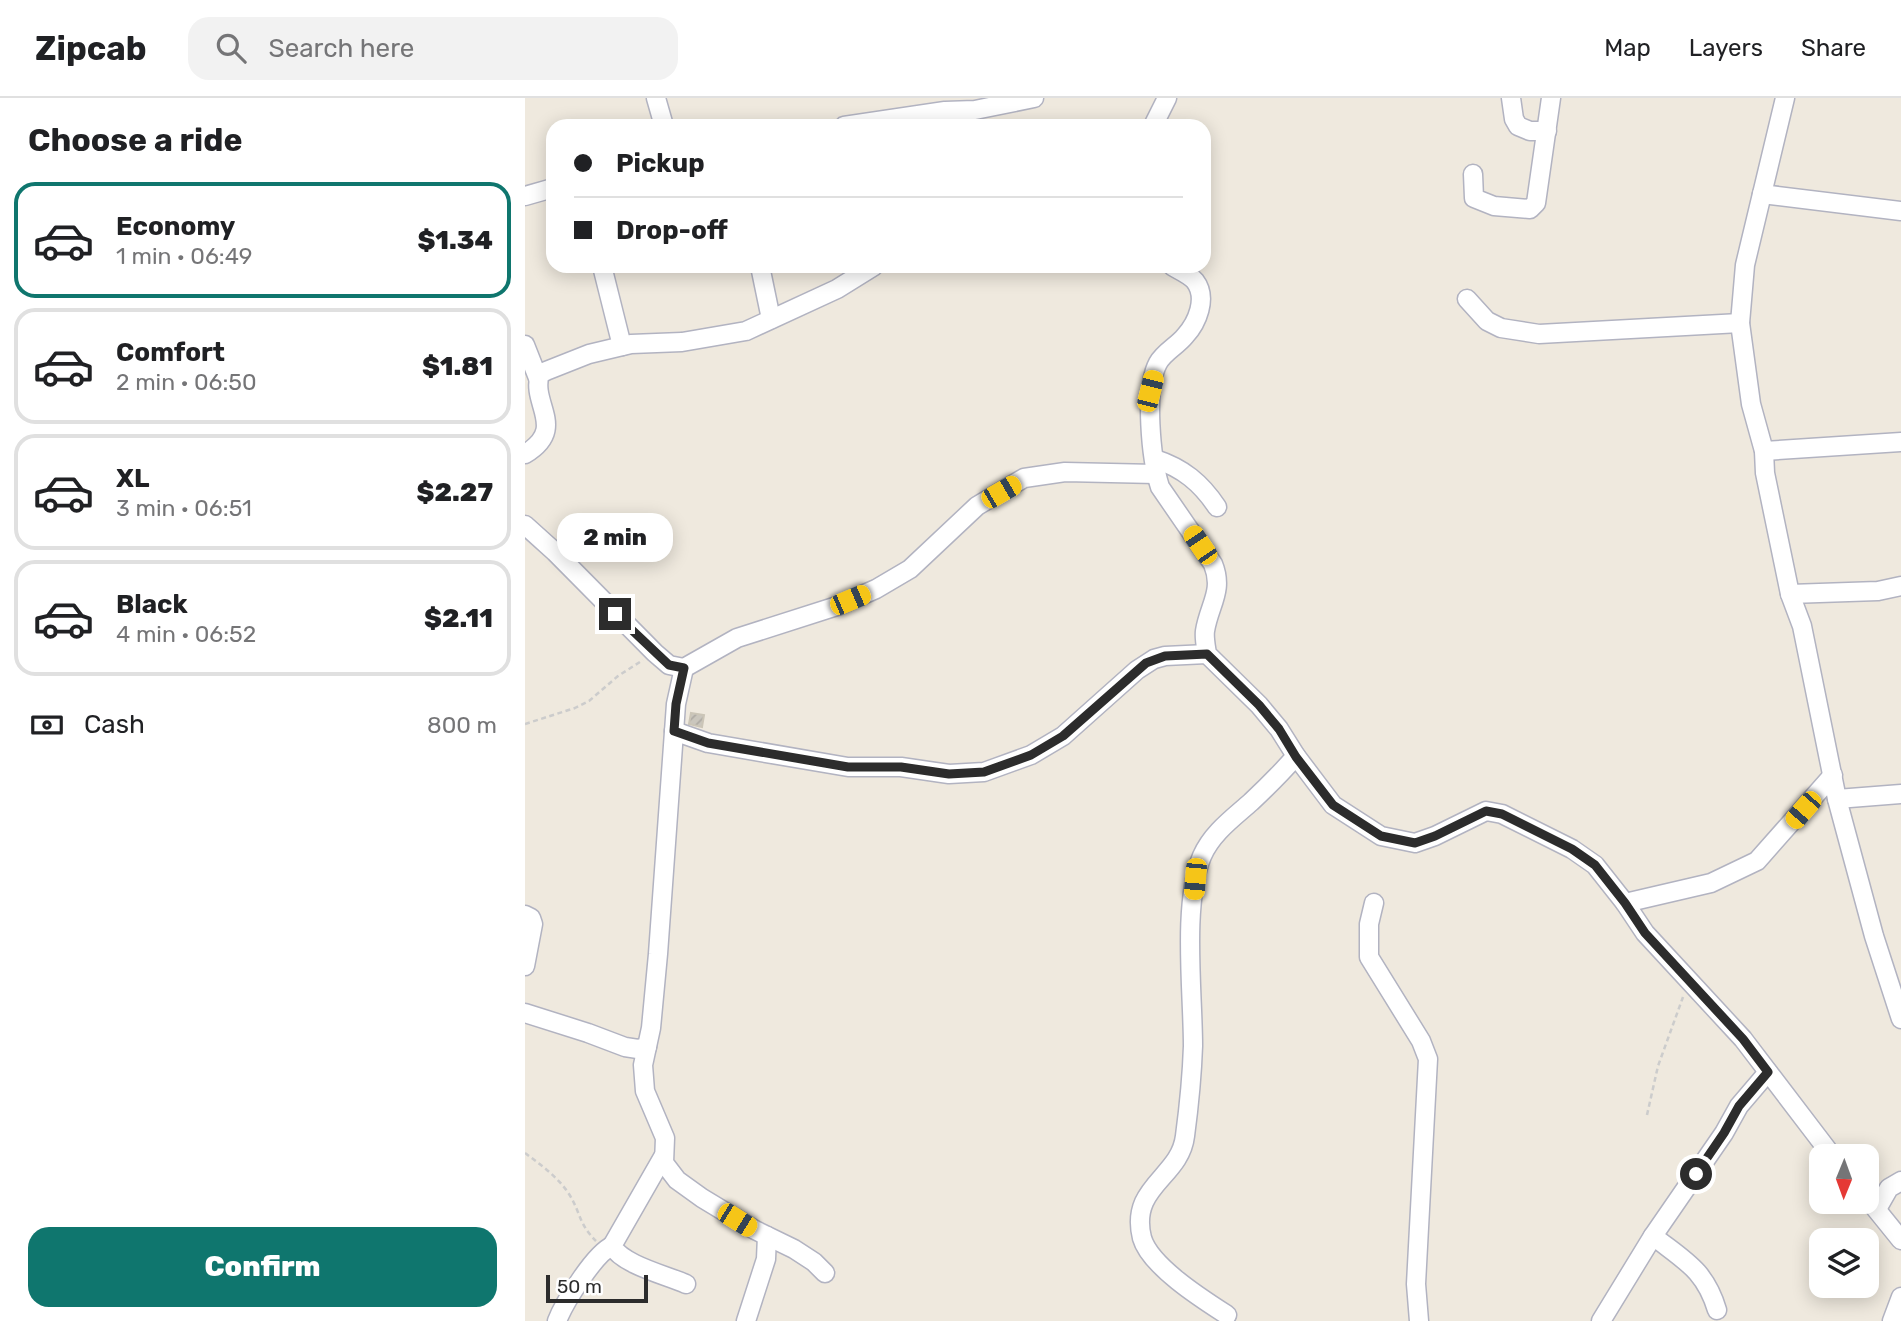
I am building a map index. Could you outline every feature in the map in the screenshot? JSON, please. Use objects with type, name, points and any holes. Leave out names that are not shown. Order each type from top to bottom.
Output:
[{"type":"street","points":[[656,98],[662,119]]},
{"type":"street","points":[[876,119],[943,104],[975,110],[1034,98]]},
{"type":"street","points":[[1156,119],[1167,98]]},
{"type":"street","points":[[1511,98],[1514,119],[1518,126],[1529,131],[1547,131]]},
{"type":"street","points":[[1473,174],[1473,198],[1494,206],[1530,209],[1536,203],[1551,98]]},
{"type":"street","points":[[1785,98],[1745,265],[1740,323],[1751,404],[1764,451],[1765,473],[1790,594],[1802,626],[1837,799],[1874,936],[1901,1019]]},
{"type":"street","points":[[525,196],[546,190]]},
{"type":"street","points":[[1762,194],[1901,211]]},
{"type":"street","points":[[604,273],[622,346]]},
{"type":"street","points":[[761,273],[771,319]]},
{"type":"street","points":[[538,378],[545,371],[589,354],[622,346],[648,342],[682,342],[736,334],[837,289],[863,273]]},
{"type":"street","points":[[1182,273],[1195,282],[1201,299],[1198,318],[1186,336],[1159,361],[1150,391],[1160,487],[1213,564],[1217,575],[1218,585],[1205,632],[1207,654],[1259,705],[1333,805],[1381,836],[1415,843],[1486,811],[1502,814],[1572,849],[1595,865],[1645,933],[1743,1039],[1823,1144]]},
{"type":"street","points":[[1467,299],[1487,321],[1501,328],[1539,334],[1740,323]]},
{"type":"street","points":[[525,345],[538,378],[545,432],[537,444],[525,454]]},
{"type":"street","points":[[1764,451],[1901,442]]},
{"type":"street","points":[[525,526],[555,552],[655,653],[669,665],[684,668],[737,638],[837,606],[877,589],[910,569],[977,506],[1024,478],[1065,472],[1156,466],[1179,468],[1207,491],[1217,507]]},
{"type":"street","points":[[1790,594],[1878,591],[1901,586]]},
{"type":"street","points":[[674,731],[708,743],[848,767],[901,767],[949,774],[984,772],[1031,755],[1063,736],[1146,663],[1165,656],[1207,654]]},
{"type":"street","points":[[684,668],[676,704],[662,867],[658,954],[651,1028],[642,1077],[645,1091],[665,1138],[664,1163],[677,1180],[712,1204],[794,1249],[825,1273]]},
{"type":"street","points":[[1227,1315],[1173,1277],[1147,1251],[1142,1238],[1140,1209],[1149,1192],[1174,1163],[1185,1139],[1193,1048],[1192,915],[1195,879],[1201,858],[1228,821],[1278,777],[1296,757]]},
{"type":"street","points":[[1625,903],[1710,883],[1758,861],[1833,775]]},
{"type":"street","points":[[1837,799],[1901,794]]},
{"type":"street","points":[[1374,903],[1369,924],[1369,957],[1421,1041],[1428,1059],[1416,1284],[1419,1321]]},
{"type":"street","points":[[525,915],[531,918],[533,927],[525,965]]},
{"type":"street","points":[[525,1013],[625,1047],[638,1049],[646,1046]]},
{"type":"street","points":[[1601,1321],[1739,1106],[1768,1072]]},
{"type":"street","points":[[557,1321],[568,1298],[607,1248],[663,1157]]},
{"type":"street","points":[[1879,1197],[1901,1181]]},
{"type":"street","points":[[1879,1212],[1901,1240]]},
{"type":"street","points":[[746,1321],[766,1259],[767,1236]]},
{"type":"street","points":[[1653,1237],[1697,1270],[1711,1291],[1717,1310]]},
{"type":"street","points":[[607,1248],[637,1264],[687,1284]]},
{"type":"street","points":[[1892,1321],[1901,1297]]},
{"type":"path","points":[[525,724],[589,701],[628,669],[655,653]]},
{"type":"path","points":[[1647,1115],[1658,1066],[1690,981]]},
{"type":"path","points":[[525,1153],[560,1182],[571,1197],[585,1231],[607,1248]]},
{"type":"building","points":[[691,713],[704,715],[702,727],[689,724]]},
{"type":"route","points":[[615,614],[669,665],[684,668],[676,704],[674,731],[708,743],[848,767],[901,767],[933,773],[984,772],[1031,755],[1063,736],[1146,663],[1165,656],[1207,654],[1259,705],[1333,805],[1381,836],[1415,843],[1486,811],[1502,814],[1572,849],[1595,865],[1645,933],[1743,1039],[1768,1072],[1739,1106],[1696,1174]]}]
